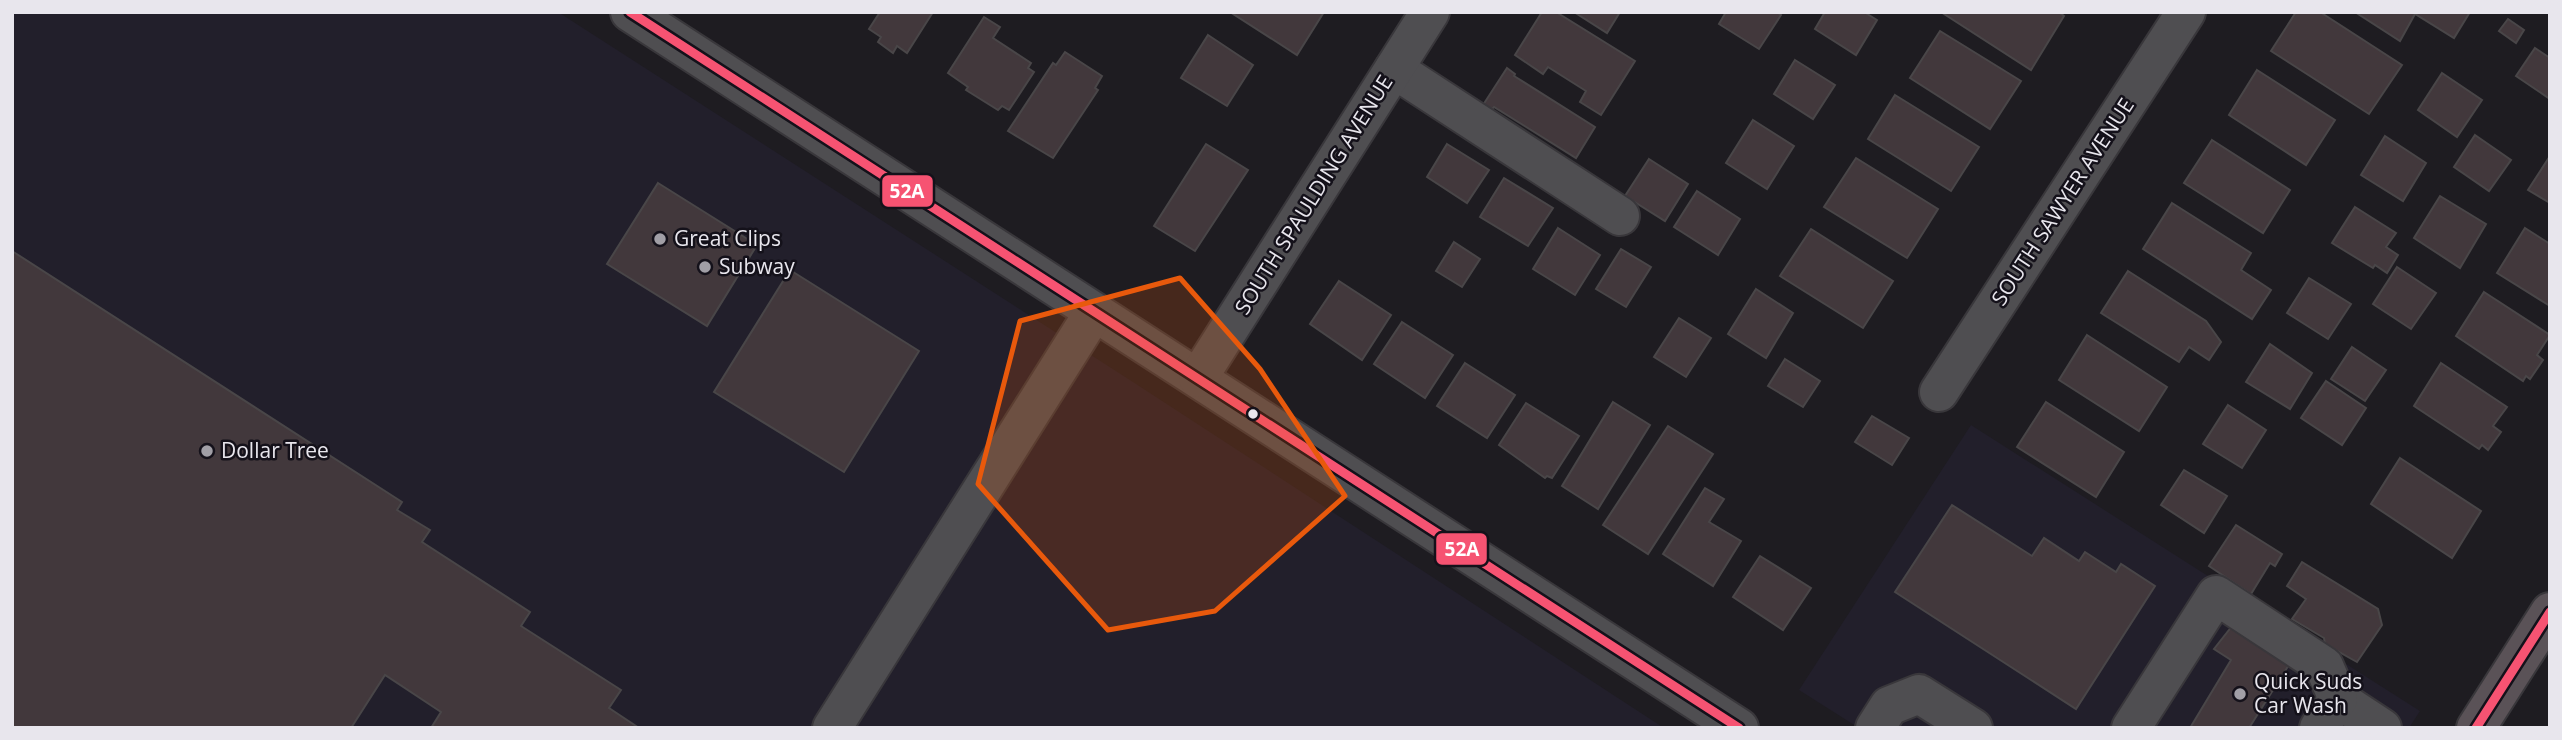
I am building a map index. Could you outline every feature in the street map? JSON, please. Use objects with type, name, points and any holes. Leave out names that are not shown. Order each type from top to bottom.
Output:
[{"type":"main road","points":[[2476,728],[2550,612]]},
{"type":"street","points":[[630,12],[1739,728]]},
{"type":"street","name":"SOUTH SPAULDING AVENUE","points":[[1198,378],[1430,12]]},
{"type":"street","name":"SOUTH SAWYER AVENUE","points":[[1939,392],[2186,12]]},
{"type":"street","points":[[1394,69],[1620,216]]},
{"type":"street","points":[[831,728],[1094,312]]},
{"type":"street","points":[[2131,728],[2216,595],[2324,666],[2328,714],[2382,728]]},
{"type":"street","points":[[1875,728],[1889,706],[1919,694],[1973,728]]},
{"type":"highlighted area","points":[[1180,278],[1260,369],[1345,496],[1215,611],[1108,630],[978,484],[1020,321]]},
{"type":"shaded area","points":[[12,12],[558,12],[1664,728],[12,728]]},
{"type":"shaded area","points":[[1971,425],[2420,711],[2409,728],[1859,728],[1799,690]]},
{"type":"building","points":[[880,12],[933,12],[907,53],[897,46],[893,53],[878,42],[881,37],[869,29]]},
{"type":"building","points":[[1230,12],[1324,12],[1297,55]]},
{"type":"building","points":[[1542,12],[1556,12],[1635,61],[1601,115],[1580,102],[1586,91],[1548,67],[1543,74],[1515,55]]},
{"type":"building","points":[[1574,12],[1620,12],[1607,33]]},
{"type":"building","points":[[1726,12],[1777,12],[1781,15],[1759,49],[1719,24]]},
{"type":"building","points":[[1825,12],[1864,12],[1877,20],[1856,55],[1815,29]]},
{"type":"building","points":[[1941,12],[2059,12],[2064,16],[2031,70]]},
{"type":"building","points":[[2296,12],[2320,12],[2402,65],[2369,114],[2271,51]]},
{"type":"building","points":[[2355,12],[2470,12],[2454,38],[2415,14],[2400,41]]},
{"type":"building","points":[[984,17],[1000,27],[993,38],[1031,63],[1028,68],[1034,72],[1009,110],[1002,106],[998,110],[966,90],[968,87],[948,73]]},
{"type":"building","points":[[2508,19],[2524,30],[2516,43],[2499,31]]},
{"type":"building","points":[[1940,31],[2021,81],[1990,129],[1910,78]]},
{"type":"building","points":[[1208,35],[1253,65],[1227,106],[1181,78]]},
{"type":"building","points":[[2535,48],[2550,58],[2550,99],[2516,76]]},
{"type":"building","points":[[1065,52],[1102,76],[1095,88],[1098,90],[1053,158],[1008,131],[1053,63],[1056,65]]},
{"type":"building","points":[[1795,60],[1835,85],[1813,119],[1774,94]]},
{"type":"building","points":[[1507,68],[1514,76],[1595,127],[1576,158],[1494,107],[1492,109],[1483,105]]},
{"type":"building","points":[[2257,70],[2335,120],[2306,165],[2229,115]]},
{"type":"building","points":[[2442,73],[2482,100],[2457,137],[2418,110]]},
{"type":"building","points":[[1895,95],[1979,147],[1951,191],[1868,139]]},
{"type":"building","points":[[1753,120],[1794,146],[1767,189],[1726,163]]},
{"type":"building","points":[[2475,135],[2511,160],[2489,191],[2454,167]]},
{"type":"building","points":[[2385,136],[2426,163],[2403,201],[2361,175]]},
{"type":"building","points":[[2212,140],[2290,190],[2263,233],[2184,183]]},
{"type":"building","points":[[1206,144],[1248,170],[1195,251],[1154,226]]},
{"type":"building","points":[[1447,144],[1489,170],[1467,203],[1427,177]]},
{"type":"building","points":[[2550,156],[2550,203],[2528,190]]},
{"type":"building","points":[[1856,158],[1938,209],[1907,258],[1824,207]]},
{"type":"building","points":[[1649,159],[1688,184],[1665,221],[1625,196]]},
{"type":"building","points":[[1504,178],[1553,208],[1528,246],[1480,217]]},
{"type":"building","points":[[658,183],[757,245],[707,326],[607,264]]},
{"type":"building","points":[[1697,191],[1740,219],[1718,255],[1674,227]]},
{"type":"building","points":[[2440,196],[2486,224],[2460,268],[2414,238]]},
{"type":"building","points":[[2172,203],[2251,253],[2241,270],[2271,290],[2252,319],[2143,249]]},
{"type":"building","points":[[2355,207],[2396,233],[2386,247],[2398,255],[2387,273],[2375,265],[2373,268],[2332,243]]},
{"type":"building","points":[[1558,228],[1600,255],[1575,295],[1533,269]]},
{"type":"building","points":[[2525,228],[2550,244],[2550,306],[2497,273]]},
{"type":"building","points":[[1811,229],[1893,281],[1863,328],[1780,276]]},
{"type":"building","points":[[1454,242],[1480,259],[1462,287],[1436,271]]},
{"type":"building","points":[[1621,249],[1651,267],[1626,307],[1596,289]]},
{"type":"building","points":[[12,251],[402,502],[397,510],[430,530],[422,542],[530,612],[521,626],[621,690],[609,708],[639,728],[431,728],[441,712],[385,675],[351,728],[12,728]]},
{"type":"building","points":[[2397,267],[2436,293],[2411,329],[2373,304]]},
{"type":"building","points":[[790,270],[919,351],[844,472],[714,392]]},
{"type":"building","points":[[2128,271],[2206,321],[2221,342],[2209,360],[2189,347],[2179,362],[2101,313]]},
{"type":"building","points":[[2309,278],[2351,304],[2328,339],[2287,313]]},
{"type":"building","points":[[1339,281],[1391,315],[1362,360],[1310,324]]},
{"type":"building","points":[[1756,289],[1793,313],[1766,358],[1728,334]]},
{"type":"building","points":[[2484,292],[2550,335],[2537,355],[2543,360],[2530,379],[2526,376],[2523,381],[2456,336]]},
{"type":"building","points":[[1679,318],[1711,338],[1686,377],[1654,357]]},
{"type":"building","points":[[1402,322],[1453,355],[1425,398],[1374,364]]},
{"type":"building","points":[[2087,335],[2167,387],[2139,431],[2059,380]]},
{"type":"building","points":[[2270,344],[2312,373],[2290,409],[2246,382]]},
{"type":"building","points":[[2352,347],[2386,370],[2365,401],[2331,379]]},
{"type":"building","points":[[1785,359],[1820,381],[1803,407],[1768,386]]},
{"type":"building","points":[[1465,363],[1515,395],[1487,438],[1437,406]]},
{"type":"building","points":[[2441,363],[2507,407],[2493,426],[2501,432],[2488,450],[2482,445],[2479,449],[2414,406]]},
{"type":"building","points":[[2326,381],[2366,408],[2342,445],[2301,418]]},
{"type":"building","points":[[1613,402],[1650,425],[1598,509],[1562,486]]},
{"type":"building","points":[[2046,402],[2124,452],[2096,497],[2017,447]]},
{"type":"building","points":[[1526,403],[1579,436],[1552,478],[1545,478],[1499,445]]},
{"type":"building","points":[[2228,405],[2266,430],[2242,468],[2203,444]]},
{"type":"building","points":[[1872,416],[1909,438],[1892,465],[1855,442]]},
{"type":"building","points":[[1668,426],[1713,454],[1648,554],[1603,525]]},
{"type":"building","points":[[2400,458],[2481,511],[2452,558],[2371,504]]},
{"type":"building","points":[[2184,470],[2227,496],[2204,533],[2161,505]]},
{"type":"building","points":[[1705,488],[1724,499],[1709,522],[1741,541],[1713,586],[1663,554]]},
{"type":"building","points":[[1952,505],[2032,556],[2044,538],[2079,561],[2085,552],[2116,572],[2121,564],[2155,586],[2076,709],[1895,592]]},
{"type":"building","points":[[2236,525],[2282,554],[2275,566],[2270,563],[2251,594],[2209,566]]},
{"type":"building","points":[[1760,556],[1811,588],[1783,630],[1733,597]]},
{"type":"building","points":[[2302,562],[2378,609],[2382,625],[2357,662],[2325,644],[2324,638],[2292,619],[2306,599],[2287,586]]},
{"type":"building","name":"Quick Suds Car Wash","points":[[2236,621],[2292,660],[2249,728],[2190,728],[2231,660],[2214,649]]},
{"type":"transit line","name":"52A","points":[[630,12],[1739,728]]},
{"type":"transit line","name":"52A","points":[[2476,728],[2550,612]]},
{"type":"place","name":"Great Clips","points":[[660,239]]},
{"type":"place","name":"Subway","points":[[705,267]]},
{"type":"place","name":"Dollar Tree","points":[[207,451]]},
{"type":"place","name":"Quick Suds Car Wash","points":[[2240,694]]}]
